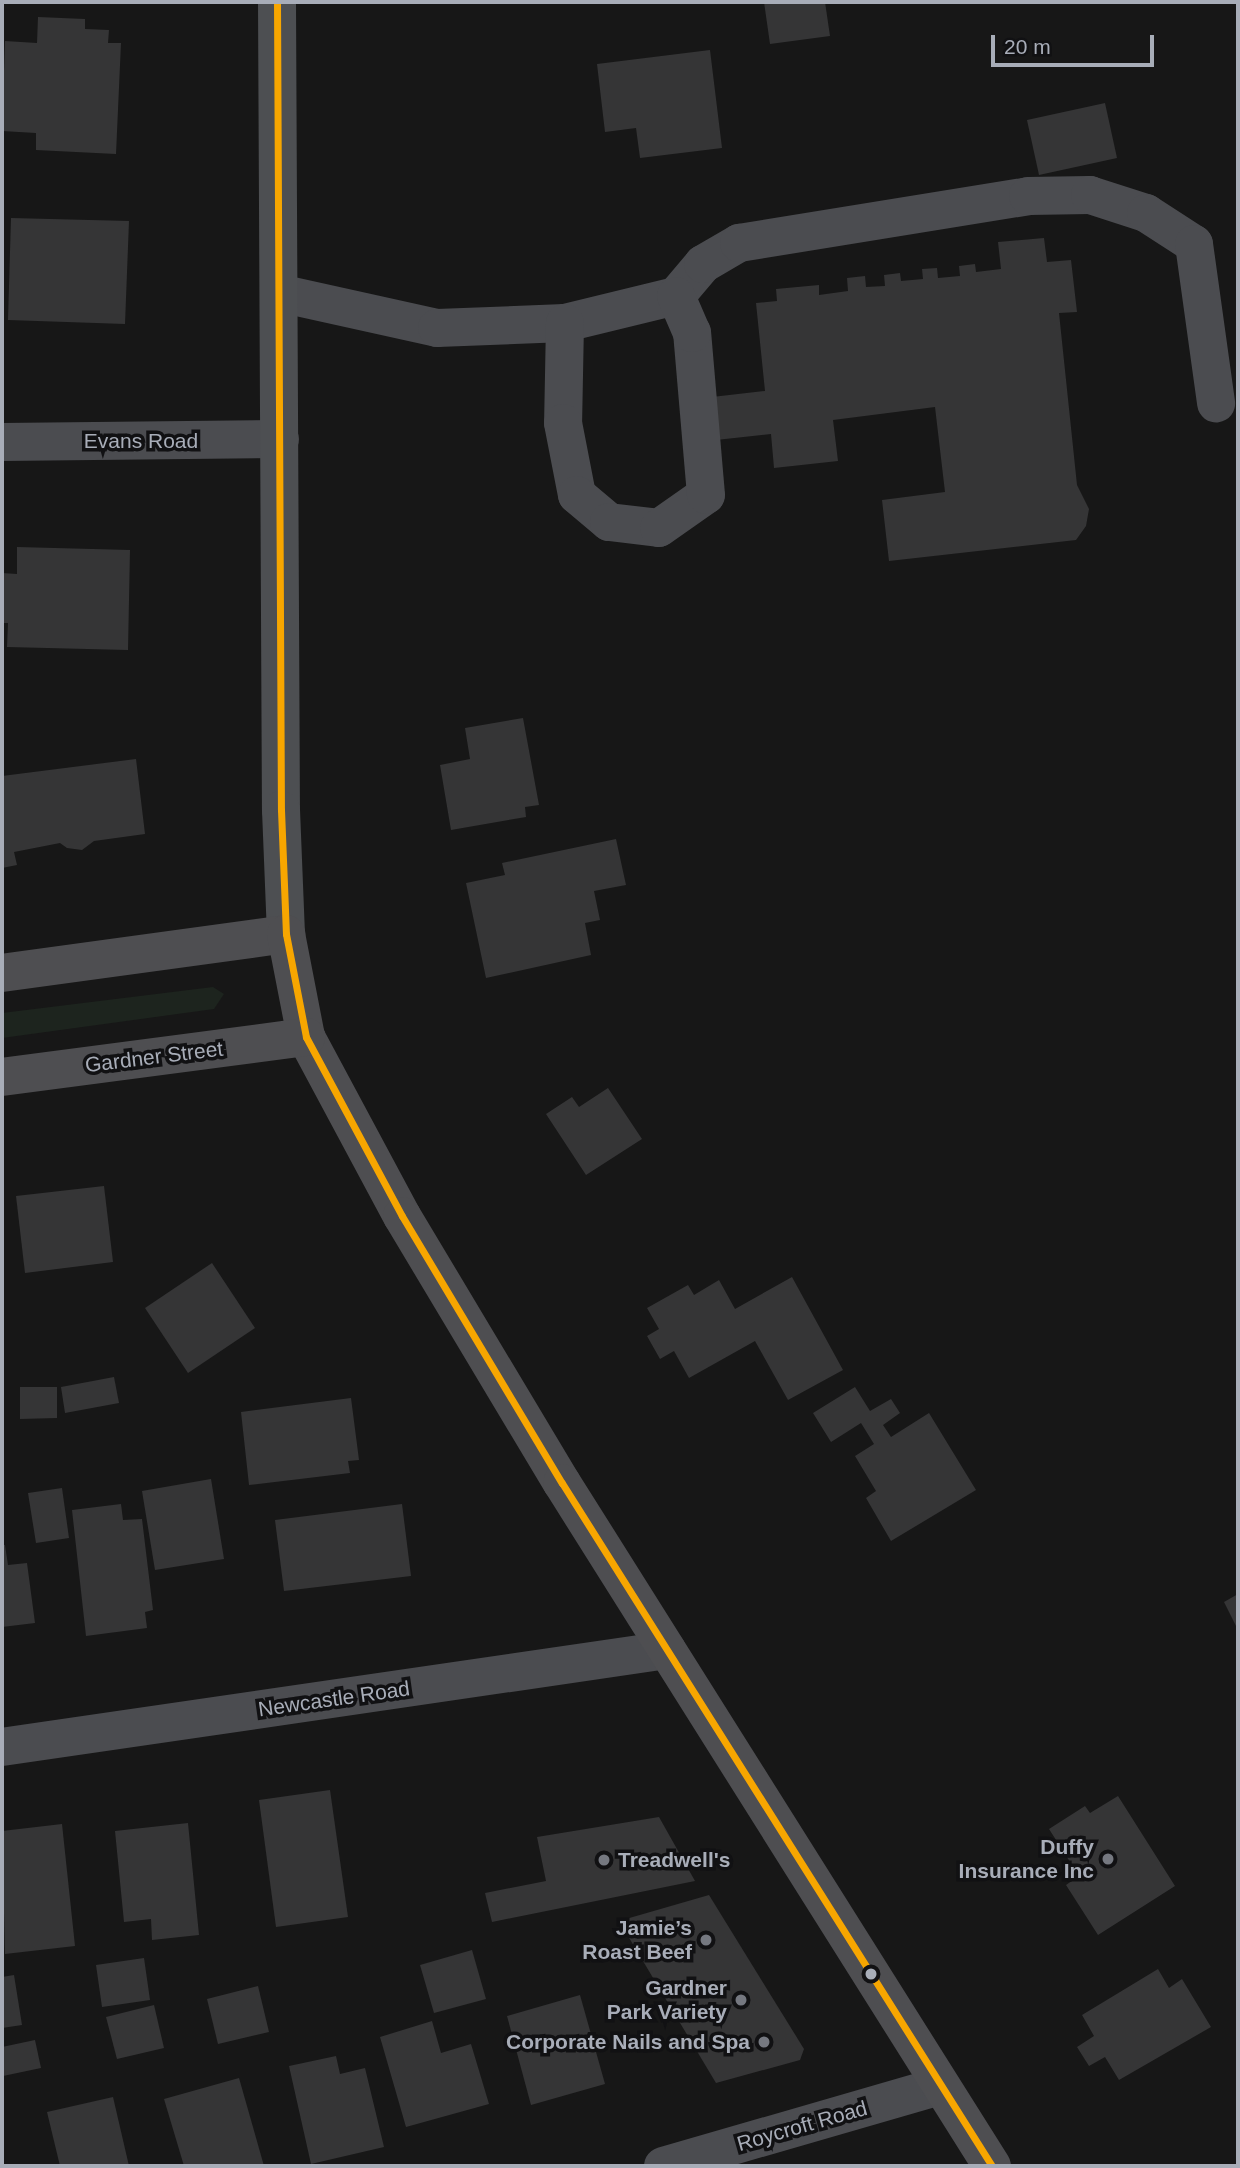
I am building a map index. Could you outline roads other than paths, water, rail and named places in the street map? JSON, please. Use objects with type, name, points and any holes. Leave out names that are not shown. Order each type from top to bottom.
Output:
[{"type":"highway","points":[[2,973],[286,934],[306,1037],[408,1227],[562,1483],[992,2166]]},
{"type":"highway","name":"Gardner Street","points":[[2,1077],[306,1037]]},
{"type":"main road","points":[[277,2],[281,796],[286,934]]},
{"type":"street","points":[[279,293],[437,328],[565,323],[676,296],[703,264],[740,243],[1028,196],[1090,195],[1146,213],[1194,244],[1216,403]]},
{"type":"street","points":[[565,323],[563,423],[577,495],[609,522],[659,528],[706,495],[692,333],[676,296]]},
{"type":"street","name":"Evans Road","points":[[2,442],[280,439]]},
{"type":"street","name":"Newcastle Road","points":[[2,1747],[667,1650]]},
{"type":"street","name":"Roycroft Road","points":[[663,2166],[941,2086]]},
{"type":"place","name":"Duffy Insurance Inc","points":[[1108,1859]]},
{"type":"place","name":"Treadwell's","points":[[604,1860]]},
{"type":"place","name":"Jamie’s Roast Beef","points":[[706,1940]]},
{"type":"place","name":"Gardner Park Variety","points":[[741,2000]]},
{"type":"place","name":"Corporate Nails and Spa","points":[[764,2042]]}]
